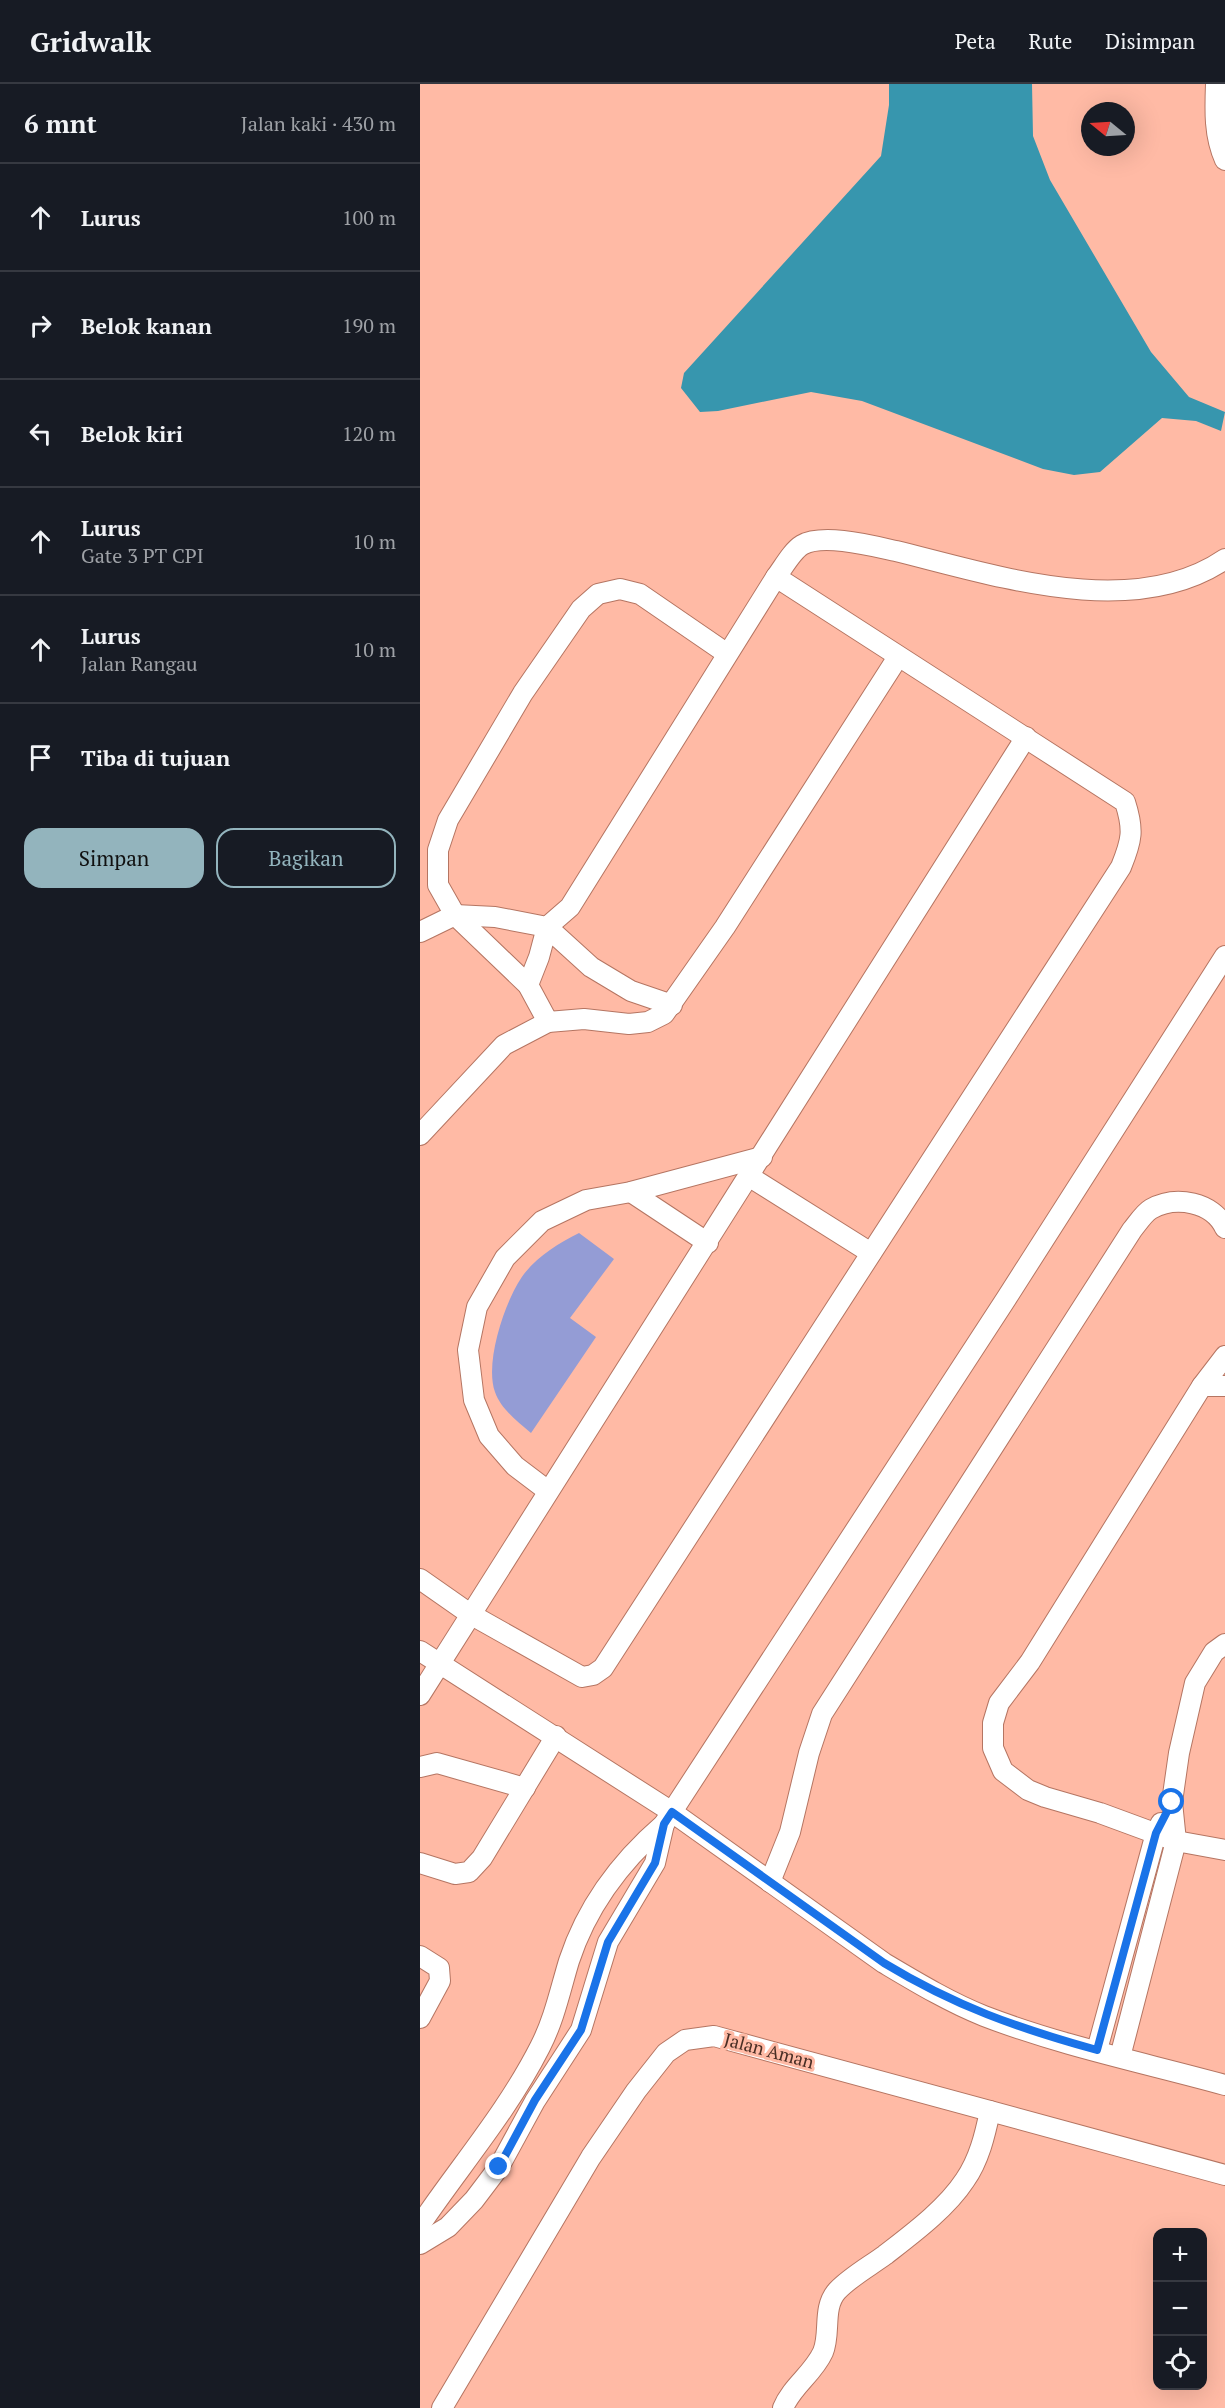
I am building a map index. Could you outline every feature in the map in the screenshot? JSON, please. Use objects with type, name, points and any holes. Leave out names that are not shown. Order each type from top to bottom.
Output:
[{"type":"street","points":[[1216,84],[1215,113],[1219,147],[1225,160]]},
{"type":"street","points":[[528,985],[547,927],[570,907],[726,653],[776,577],[801,546],[821,541],[863,544],[1020,579],[1096,591],[1157,586],[1191,576],[1225,559]]},
{"type":"street","points":[[420,1579],[470,1614],[582,1677],[593,1675],[603,1668],[1120,867],[1131,842],[1132,823],[1125,802],[776,577]]},
{"type":"street","points":[[548,1022],[528,985],[455,915],[438,885],[438,850],[448,820],[523,693],[581,609],[598,594],[620,589],[640,594],[726,653]]},
{"type":"street","points":[[420,1135],[504,1045],[548,1022],[584,1019],[629,1024],[648,1022],[664,1014],[898,657]]},
{"type":"street","points":[[420,1695],[750,1177],[1026,737]]},
{"type":"street","points":[[420,932],[455,915],[495,917],[547,927],[591,967],[632,991],[672,1005]]},
{"type":"street","points":[[420,2225],[516,2090],[551,2023],[569,1962],[589,1914],[633,1850],[668,1818],[987,1328],[1225,956]]},
{"type":"street","points":[[548,1491],[515,1466],[489,1436],[474,1400],[468,1350],[477,1307],[505,1258],[542,1221],[586,1200],[631,1192],[762,1157]]},
{"type":"street","points":[[750,1177],[871,1253]]},
{"type":"street","points":[[631,1192],[708,1243]]},
{"type":"street","points":[[770,1882],[790,1832],[809,1753],[822,1714],[1132,1230],[1150,1209],[1190,1202],[1209,1209],[1225,1228]]},
{"type":"street","points":[[1225,1356],[1202,1386],[1030,1662],[999,1703],[993,1723],[993,1748],[1003,1771],[1028,1790],[1176,1841],[1225,1850]]},
{"type":"street","points":[[1202,1386],[1225,1386]]},
{"type":"street","points":[[1120,2057],[1176,1841],[1172,1802],[1179,1753],[1195,1683],[1214,1652],[1225,1644]]},
{"type":"street","points":[[420,1651],[556,1736],[668,1818],[770,1882],[884,1963],[955,2003],[1024,2030],[1225,2085]]},
{"type":"street","points":[[420,1863],[454,1874],[469,1872],[482,1858],[556,1736]]},
{"type":"street","points":[[420,1767],[437,1763],[525,1788]]},
{"type":"street","points":[[1097,2050],[1156,1833],[1172,1802]]},
{"type":"street","points":[[420,2244],[447,2227],[474,2200],[499,2167],[535,2100],[581,2030],[608,1942],[655,1863],[668,1818]]},
{"type":"street","points":[[420,1956],[439,1968],[440,1981],[420,2018]]},
{"type":"street","name":"Jalan Aman","points":[[442,2408],[591,2157],[666,2053],[686,2040],[714,2036],[1225,2175]]},
{"type":"street","points":[[783,2408],[788,2397],[812,2370],[822,2353],[828,2337],[830,2306],[837,2292],[896,2247],[950,2199],[966,2180],[975,2161],[990,2111]]},
{"type":"street","name":"Jalan Aman","points":[[437,2408],[453,2389]]},
{"type":"shaded area","points":[[889,84],[1032,84],[1033,136],[1050,180],[1151,352],[1189,397],[1225,412],[1221,431],[1196,421],[1162,418],[1100,472],[1074,475],[1043,469],[862,401],[811,392],[718,411],[700,412],[681,388],[684,373],[881,156],[889,105]]},
{"type":"shaded area","points":[[579,1233],[614,1259],[570,1318],[596,1337],[531,1433],[505,1409],[495,1392],[492,1364],[499,1331],[510,1298],[524,1274],[549,1250]]},
{"type":"route","points":[[499,2167],[535,2100],[581,2030],[608,1942],[655,1863],[664,1824],[672,1812],[914,1982],[955,2003],[1024,2030],[1097,2050],[1156,1833],[1172,1802]]}]
